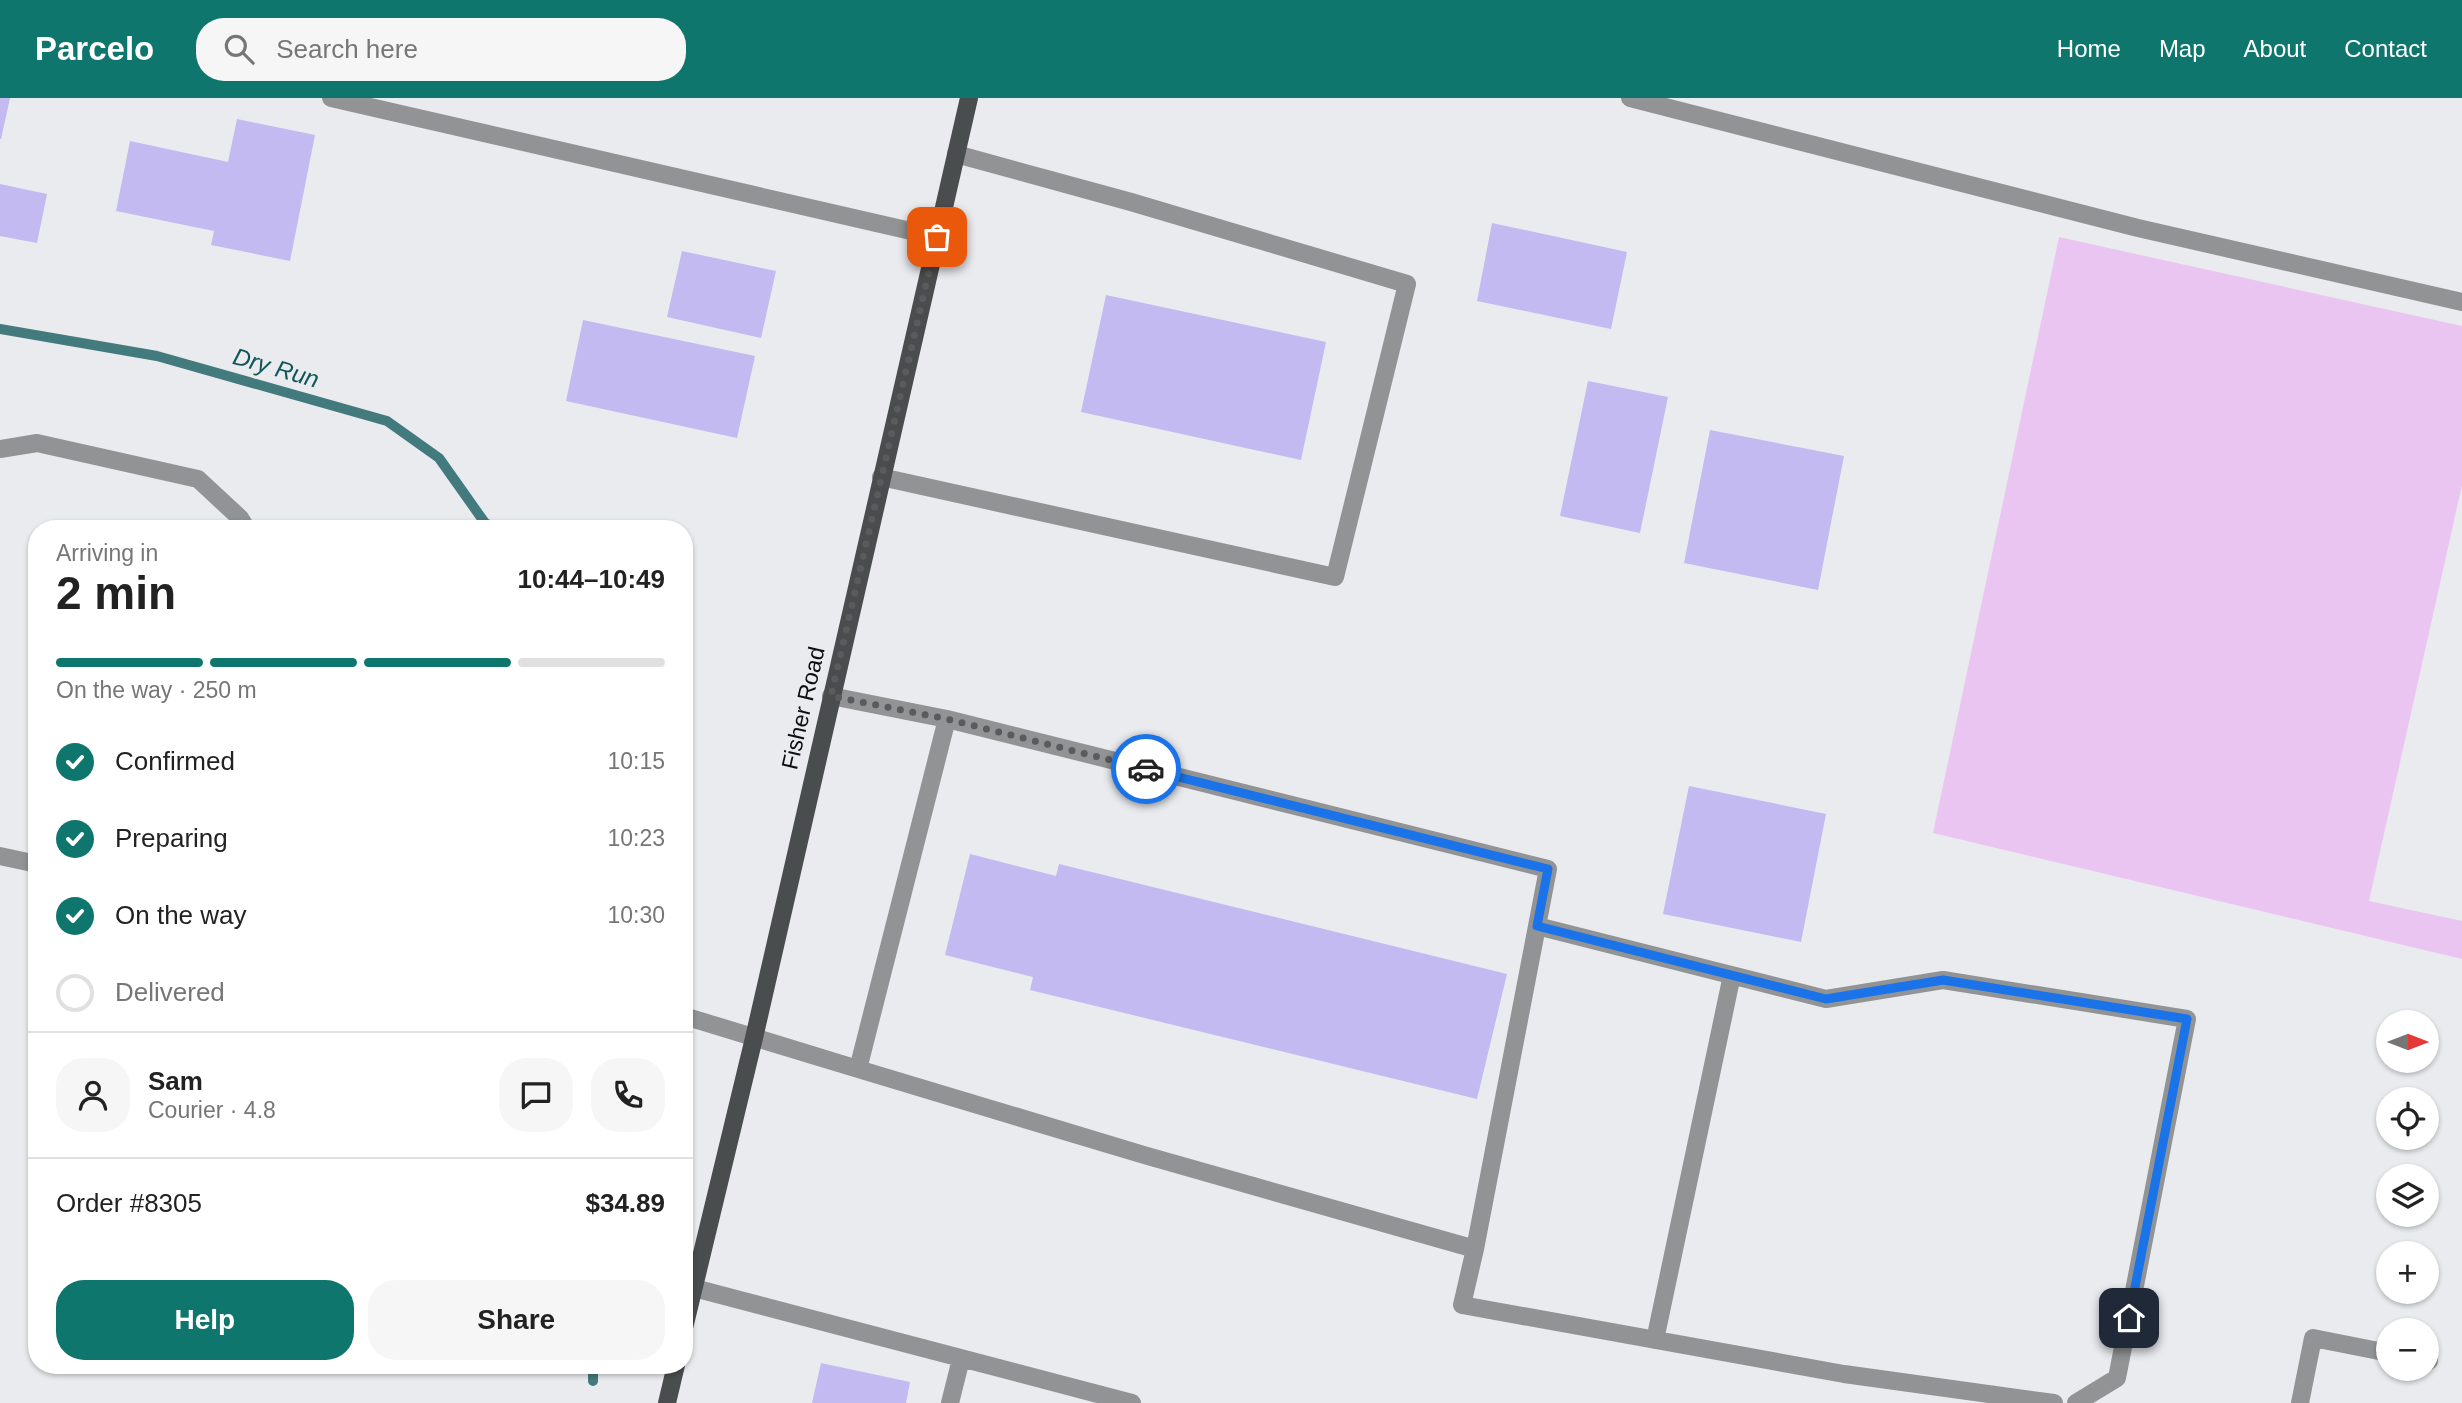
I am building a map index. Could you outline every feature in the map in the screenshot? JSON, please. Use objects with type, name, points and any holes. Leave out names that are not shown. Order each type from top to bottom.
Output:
[{"type":"main road","name":"Fisher Road","points":[[693,1292],[754,1038],[969,98]]},
{"type":"main road","points":[[667,1403],[674,1374]]},
{"type":"lane","points":[[331,98],[937,237]]},
{"type":"lane","points":[[1630,98],[2138,228],[2462,302]]},
{"type":"lane","points":[[881,477],[1335,577],[1407,284],[1131,202],[956,154]]},
{"type":"lane","points":[[0,449],[37,443],[198,479],[241,520]]},
{"type":"lane","points":[[831,696],[947,719],[1548,869],[1462,1305],[1844,1374],[2054,1403]]},
{"type":"lane","points":[[859,1069],[947,719]]},
{"type":"lane","points":[[0,856],[28,862]]},
{"type":"lane","points":[[1537,926],[1826,999],[1943,980],[2187,1019],[2117,1378],[2076,1403]]},
{"type":"lane","points":[[1655,1340],[1732,975]]},
{"type":"lane","points":[[693,1019],[1157,1159],[1475,1249]]},
{"type":"lane","points":[[694,1288],[1132,1403]]},
{"type":"lane","points":[[2300,1403],[2313,1338],[2376,1350]]},
{"type":"lane","points":[[950,1403],[961,1359]]},
{"type":"shaded area","points":[[2059,237],[2462,326],[2462,485],[2369,901],[2462,921],[2462,959],[1933,833]]},
{"type":"building","points":[[0,98],[10,98],[1,139],[0,139]]},
{"type":"building","points":[[237,119],[315,135],[290,261],[211,245],[214,231],[116,211],[130,141],[228,162]]},
{"type":"building","points":[[0,184],[47,194],[37,243],[0,236]]},
{"type":"building","points":[[1492,223],[1627,252],[1611,329],[1477,301]]},
{"type":"building","points":[[682,251],[776,271],[761,338],[667,317]]},
{"type":"building","points":[[1106,295],[1326,342],[1301,460],[1081,412]]},
{"type":"building","points":[[583,320],[755,356],[737,438],[566,401]]},
{"type":"building","points":[[1588,381],[1668,397],[1640,533],[1560,516]]},
{"type":"building","points":[[1710,430],[1844,456],[1818,590],[1684,563]]},
{"type":"building","points":[[1689,786],[1826,814],[1801,942],[1663,914]]},
{"type":"building","points":[[970,854],[1056,876],[1059,864],[1507,974],[1477,1099],[1030,990],[1033,977],[945,955]]},
{"type":"building","points":[[821,1363],[910,1382],[906,1403],[812,1403]]},
{"type":"waterway","name":"Dry Run","points":[[0,329],[157,356],[387,421],[439,458],[483,520]]},
{"type":"waterway","name":"Dry Run","points":[[593,1374],[593,1381]]},
{"type":"way so far","points":[[937,237],[831,696],[947,719],[1146,769]]},
{"type":"route","points":[[1146,769],[1548,869],[1537,926],[1826,999],[1943,980],[2187,1019],[2129,1318]]}]
